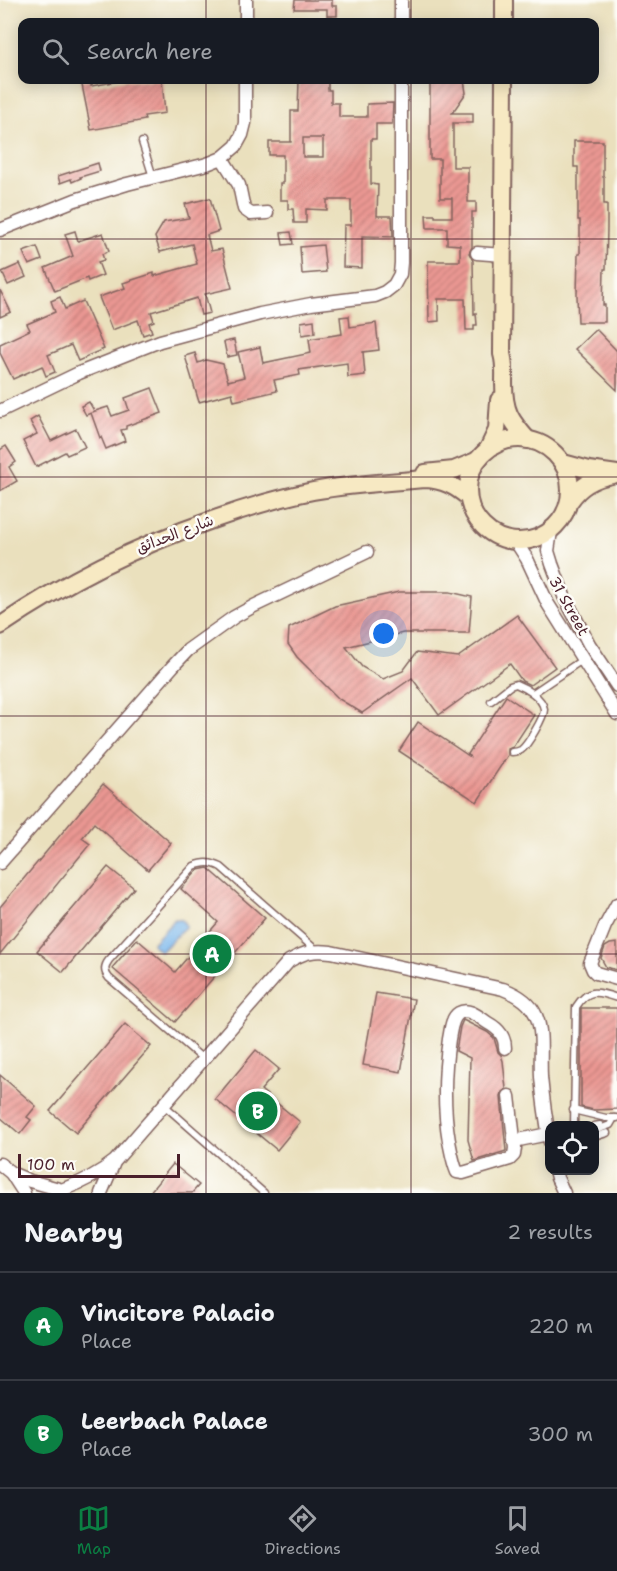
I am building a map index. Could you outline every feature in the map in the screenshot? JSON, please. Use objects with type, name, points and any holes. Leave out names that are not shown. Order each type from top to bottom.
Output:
[{"type":"street","points":[[246,0],[246,18]]},
{"type":"street","points":[[401,0],[401,18]]},
{"type":"street","points":[[504,0],[504,18]]},
{"type":"street","points":[[0,230],[75,200],[222,158],[236,146],[242,135],[245,123],[245,84]]},
{"type":"street","points":[[0,411],[78,373],[160,341],[260,314],[312,304],[375,296],[386,292],[394,285],[400,274],[401,263],[401,84]]},
{"type":"street","points":[[504,84],[502,354],[504,393],[513,422],[528,440]]},
{"type":"street","points":[[222,158],[239,185],[244,209],[251,213],[267,213]]},
{"type":"street","points":[[477,252],[503,255]]},
{"type":"street","points":[[502,354],[499,361],[498,424],[495,437],[469,478],[470,507],[481,525],[497,537],[516,542],[532,540],[550,531],[562,519],[574,495],[586,484],[600,477],[616,474]]},
{"type":"street","points":[[366,483],[380,477],[447,471],[482,455],[495,444],[508,440],[528,440],[547,447],[563,463],[570,482],[570,501]]},
{"type":"street","points":[[563,463],[616,474]]},
{"type":"street","points":[[366,483],[437,480],[454,486],[468,497]]},
{"type":"street","name":"شارع الحدائق","points":[[0,626],[43,598],[102,565],[183,530],[274,500],[312,491],[366,483]]},
{"type":"street","name":"31 Street","points":[[550,531],[548,551],[564,596],[589,644],[617,686]]},
{"type":"street","name":"31 Street","points":[[516,542],[530,565],[548,604],[617,714]]},
{"type":"street","points":[[0,863],[188,650],[244,611],[368,552]]},
{"type":"street","points":[[617,904],[590,963],[596,973],[617,979]]},
{"type":"street","points":[[57,1190],[91,1178],[115,1161],[289,962],[302,954],[316,951],[332,952],[503,989],[527,1002],[535,1012],[540,1025],[541,1075],[547,1121]]},
{"type":"street","points":[[505,1048],[503,1036],[494,1026],[471,1012],[462,1012],[455,1017],[445,1074],[444,1099],[446,1125],[455,1169],[459,1173],[510,1158],[515,1153],[509,1096]]},
{"type":"street","points":[[514,1141],[545,1138]]},
{"type":"street","points":[[101,1193],[115,1161]]},
{"type":"street","points":[[0,1164],[10,1173],[24,1193]]},
{"type":"street","points":[[10,1173],[57,1190],[79,1193]]},
{"type":"street","points":[[556,1175],[563,1193]]},
{"type":"lane","points":[[142,142],[153,178]]},
{"type":"lane","points":[[533,693],[582,660]]},
{"type":"lane","points":[[491,701],[513,684],[520,685],[533,693],[542,702],[544,714],[522,749],[512,752]]},
{"type":"lane","points":[[203,1060],[110,978],[105,969],[109,960],[194,866],[213,863],[221,867],[316,951]]},
{"type":"lane","points":[[573,1121],[576,1007],[584,995],[590,993],[602,993],[617,998]]},
{"type":"lane","points":[[164,1105],[264,1193]]},
{"type":"lane","points":[[573,1110],[606,1118],[616,1118]]},
{"type":"lane","points":[[599,1129],[610,1125],[616,1118]]},
{"type":"lane","points":[[599,1135],[607,1133]]},
{"type":"water","points":[[175,919],[182,920],[186,926],[161,952],[152,944]]},
{"type":"building","points":[[295,0],[332,0],[332,6],[337,6],[337,16],[327,16],[327,9],[294,9]]},
{"type":"building","points":[[82,84],[91,84],[91,86],[162,84],[165,113],[144,116],[145,120],[91,130]]},
{"type":"building","points":[[299,84],[328,84],[328,90],[331,90],[331,103],[339,103],[339,117],[367,117],[367,104],[393,103],[392,124],[376,124],[376,139],[371,139],[371,184],[378,185],[377,216],[392,216],[393,237],[362,236],[362,268],[343,267],[344,225],[351,225],[351,200],[327,200],[327,210],[306,209],[306,223],[294,223],[293,209],[288,209],[288,200],[280,200],[280,183],[283,183],[283,155],[269,155],[269,142],[291,142],[291,111],[298,111]],"holes":[[[303,138],[323,138],[323,157],[303,157]]]},
{"type":"building","points":[[430,84],[465,84],[466,93],[452,113],[473,113],[473,123],[453,123],[453,167],[468,167],[468,202],[476,202],[476,212],[472,212],[472,247],[469,253],[473,261],[474,314],[476,313],[477,325],[474,325],[474,330],[466,330],[465,299],[438,299],[439,321],[429,322],[428,261],[460,261],[460,245],[447,244],[447,228],[427,228],[426,215],[452,217],[452,198],[440,198],[440,159],[430,159]]},
{"type":"building","points":[[574,141],[603,141],[604,204],[607,204],[603,305],[605,305],[605,322],[578,322],[580,220],[578,220],[578,167],[574,167]]},
{"type":"building","points":[[98,163],[100,171],[72,182],[71,179],[60,183],[58,176]]},
{"type":"building","points":[[210,198],[219,231],[207,235],[211,251],[222,249],[232,288],[205,294],[210,313],[201,315],[197,298],[151,312],[154,321],[149,323],[152,332],[143,335],[138,320],[112,330],[99,297],[125,288],[123,283],[154,273],[154,276],[197,264],[192,244],[160,252],[155,237],[164,222],[189,218],[185,204]]},
{"type":"building","points":[[75,231],[78,241],[103,233],[109,251],[102,254],[104,260],[98,262],[103,275],[88,281],[87,278],[55,291],[45,268],[73,256],[65,234]]},
{"type":"building","points":[[291,232],[293,244],[283,245],[281,233]]},
{"type":"building","points":[[323,245],[326,272],[302,274],[300,247]]},
{"type":"building","points":[[37,247],[42,260],[29,265],[23,252]]},
{"type":"building","points":[[20,264],[26,277],[8,285],[2,272]]},
{"type":"building","points":[[0,290],[11,312],[0,317]]},
{"type":"building","points":[[60,297],[65,309],[83,301],[104,349],[78,361],[71,345],[48,355],[55,372],[46,376],[42,366],[13,379],[0,353],[0,344],[30,330],[27,324],[55,312],[51,301]]},
{"type":"building","points":[[349,316],[350,327],[376,323],[379,350],[363,352],[365,375],[348,377],[347,363],[299,370],[300,375],[274,380],[277,391],[234,401],[232,393],[199,402],[185,356],[195,353],[198,363],[206,360],[223,364],[228,381],[244,377],[238,352],[260,347],[263,363],[311,353],[309,339],[342,334],[340,317]]},
{"type":"building","points":[[314,320],[315,333],[302,335],[301,322]]},
{"type":"building","points":[[596,329],[617,351],[617,390],[575,349]]},
{"type":"building","points":[[234,340],[237,355],[227,357],[224,342]]},
{"type":"building","points":[[152,388],[162,413],[126,426],[126,429],[121,430],[125,441],[106,449],[91,413],[86,415],[81,406],[89,402],[94,411],[92,412],[108,407],[112,416],[129,410],[125,398]]},
{"type":"building","points":[[38,416],[51,441],[76,429],[85,447],[67,455],[65,452],[36,467],[23,441],[37,434],[30,421]]},
{"type":"building","points":[[6,446],[16,462],[9,467],[17,481],[0,491],[0,450]]},
{"type":"building","points":[[399,592],[450,592],[472,597],[469,633],[403,633],[346,647],[362,667],[383,679],[403,671],[417,652],[458,657],[517,615],[555,667],[530,685],[522,681],[510,664],[439,715],[412,678],[362,713],[339,699],[297,657],[288,644],[289,628],[335,606]]},
{"type":"building","points":[[506,696],[534,715],[513,747],[508,749],[508,755],[477,802],[399,751],[418,722],[469,756],[468,754]]},
{"type":"building","points":[[103,784],[171,843],[148,870],[94,823],[82,838],[90,844],[0,954],[0,907]]},
{"type":"building","points":[[108,867],[134,888],[63,972],[37,951]]},
{"type":"building","points":[[208,868],[265,918],[175,1022],[112,968],[137,939],[175,972],[218,922],[181,889],[198,870]]},
{"type":"building","points":[[617,943],[617,970],[606,967],[601,958],[605,947]]},
{"type":"building","points":[[376,993],[414,999],[401,1072],[363,1065]]},
{"type":"building","points":[[581,1008],[617,1008],[617,1109],[594,1110],[581,1107]]},
{"type":"building","points":[[463,1020],[494,1038],[503,1061],[506,1089],[502,1092],[501,1097],[506,1151],[474,1161],[468,1140],[470,1058],[456,1051]]},
{"type":"building","points":[[125,1024],[151,1046],[76,1133],[50,1111]]},
{"type":"building","points":[[256,1050],[279,1069],[261,1090],[300,1122],[277,1150],[215,1099]]},
{"type":"building","points":[[0,1075],[36,1106],[27,1117],[31,1120],[20,1134],[0,1117]]},
{"type":"building","points":[[173,1164],[199,1185],[192,1193],[149,1193]]},
{"type":"place","name":"Vincitore Palacio","points":[[212,954]]},
{"type":"place","name":"Leerbach Palace","points":[[258,1111]]}]
